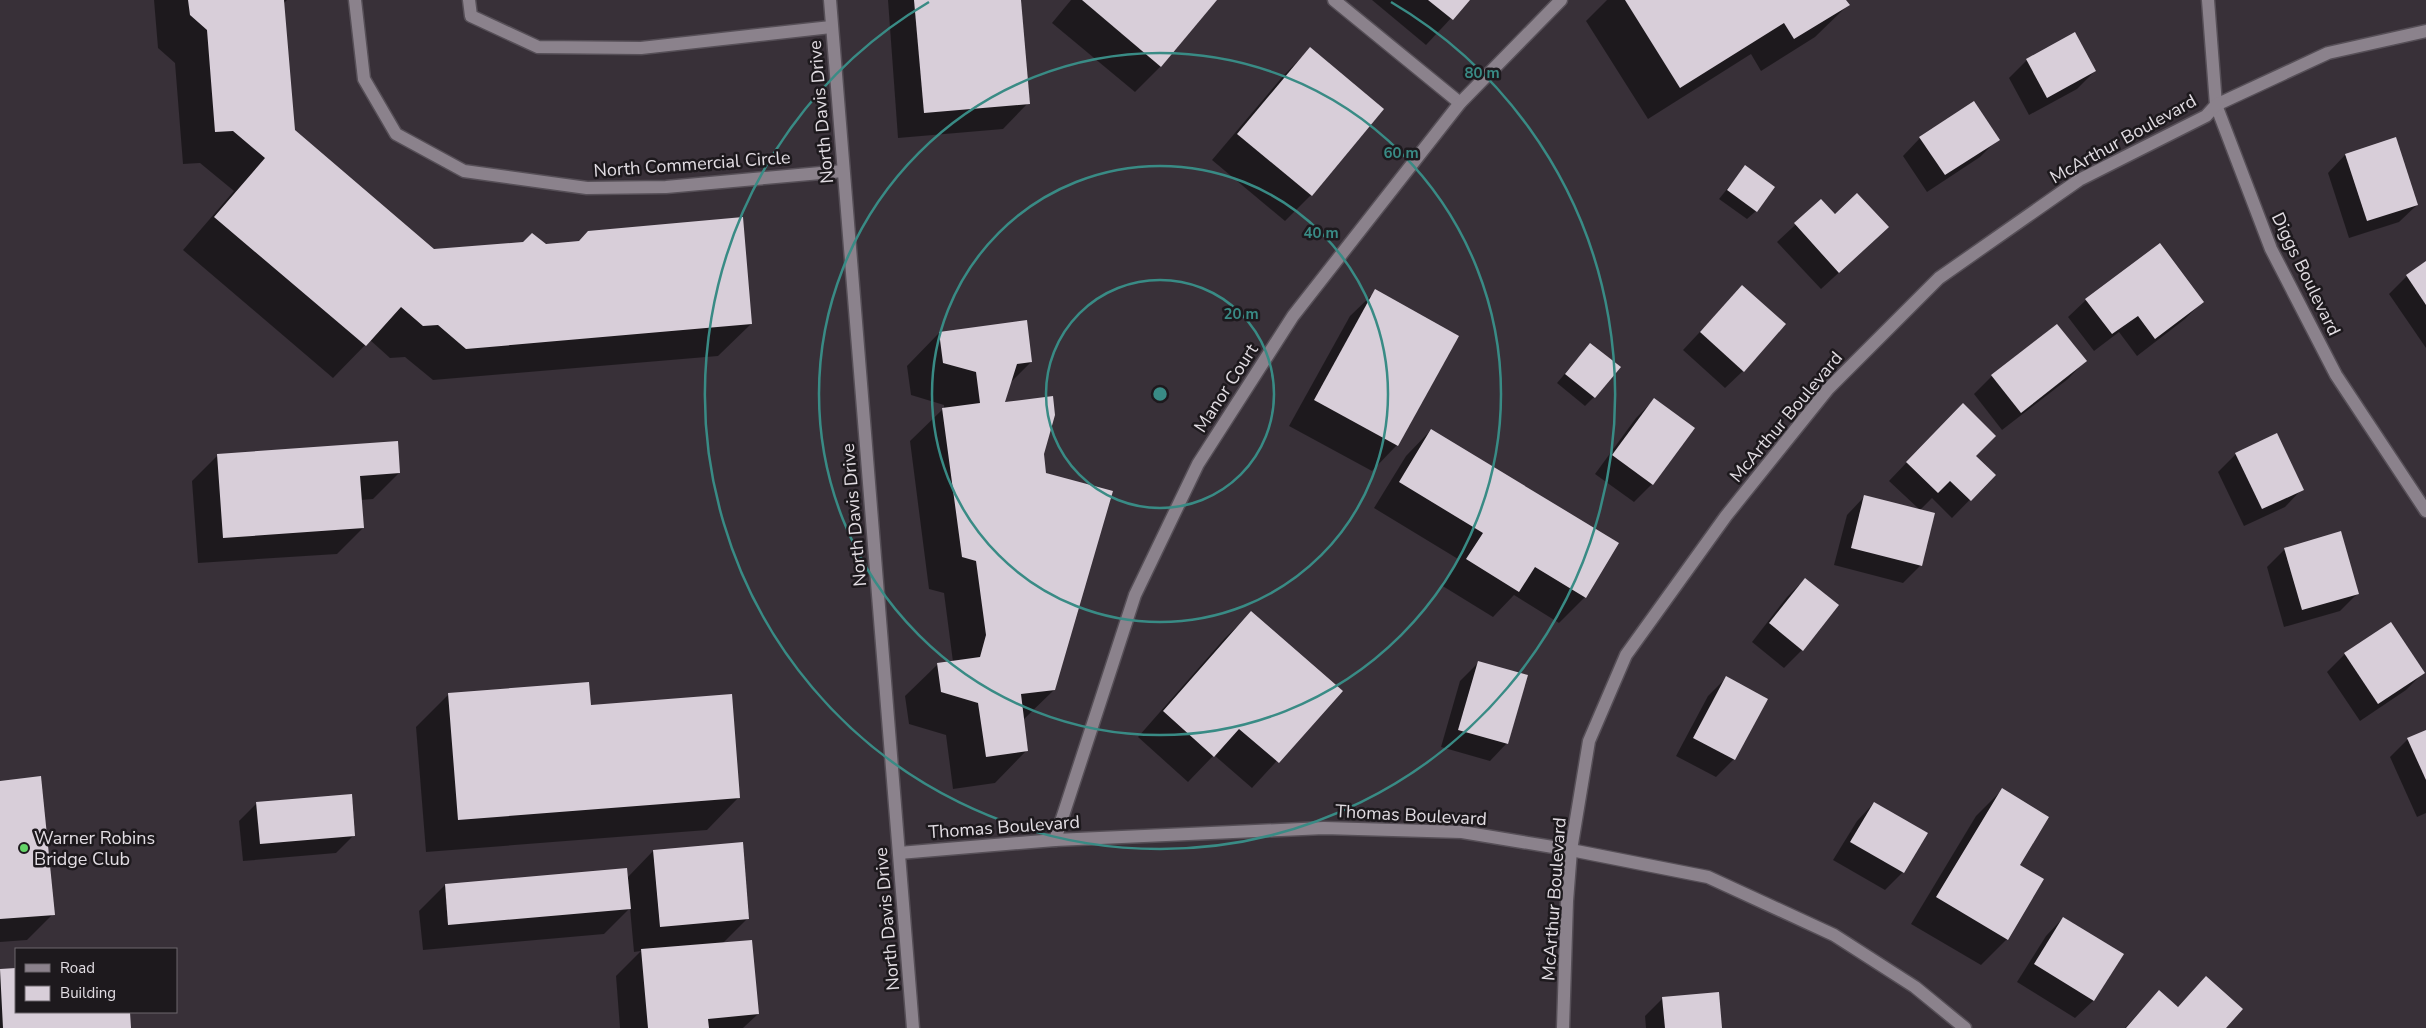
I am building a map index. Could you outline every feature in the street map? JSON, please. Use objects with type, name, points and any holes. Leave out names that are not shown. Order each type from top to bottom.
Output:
[{"type":"street","name":"North Commercial Circle","points":[[355,0],[364,79],[396,134],[464,171],[587,188],[666,187],[843,171]]},
{"type":"street","points":[[469,0],[471,16],[538,47],[641,48],[831,26]]},
{"type":"street","name":"North Davis Drive","points":[[830,0],[913,1028]]},
{"type":"street","points":[[1334,0],[1460,103]]},
{"type":"street","name":"Manor Court","points":[[1056,840],[1135,595],[1198,464],[1293,316],[1460,103],[1561,0]]},
{"type":"street","name":"Diggs Boulevard","points":[[2208,0],[2216,105],[2271,249],[2336,375],[2426,510]]},
{"type":"street","name":"McArthur Boulevard","points":[[1563,1028],[1567,901],[1571,850],[1589,741],[1626,655],[1726,516],[1828,389],[1939,278],[2079,180],[2206,116],[2216,105],[2328,53],[2426,31]]},
{"type":"street","name":"Thomas Boulevard","points":[[899,853],[1056,840],[1324,828],[1462,832],[1571,850],[1708,878],[1834,936],[1915,987],[1965,1028]]},
{"type":"building","points":[[188,0],[284,0],[295,130],[434,249],[523,242],[532,233],[546,244],[579,241],[588,231],[743,217],[752,324],[466,349],[438,325],[423,326],[401,307],[366,346],[214,217],[265,158],[233,131],[215,132],[207,30],[190,15]]},
{"type":"building","points":[[914,0],[1021,0],[1030,104],[924,113]]},
{"type":"building","points":[[1082,0],[1217,0],[1161,67]]},
{"type":"building","points":[[1428,0],[1470,0],[1453,20]]},
{"type":"building","points":[[1625,0],[1846,0],[1850,5],[1794,39],[1784,23],[1680,88]]},
{"type":"building","points":[[2075,32],[2096,71],[2047,98],[2026,59]]},
{"type":"building","points":[[1310,47],[1384,109],[1312,196],[1237,134]]},
{"type":"building","points":[[1974,101],[2000,140],[1945,175],[1919,137]]},
{"type":"building","points":[[2396,137],[2418,205],[2367,221],[2345,154]]},
{"type":"building","points":[[1745,165],[1775,187],[1757,212],[1727,190]]},
{"type":"building","points":[[1857,193],[1889,227],[1839,273],[1794,223],[1821,199],[1835,214]]},
{"type":"building","points":[[2160,243],[2204,302],[2155,339],[2138,316],[2112,334],[2085,299]]},
{"type":"building","points":[[2426,261],[2426,305],[2406,275]]},
{"type":"building","points":[[1742,285],[1786,324],[1744,372],[1700,332]]},
{"type":"building","points":[[1375,289],[1459,336],[1398,446],[1314,400]]},
{"type":"building","points":[[1027,320],[1032,362],[1017,364],[1005,402],[1053,396],[1055,415],[1044,454],[1046,473],[1113,491],[1055,690],[1021,694],[1028,751],[986,757],[978,703],[941,692],[937,663],[980,657],[986,635],[976,561],[962,557],[942,408],[980,403],[976,372],[943,363],[939,332]]},
{"type":"building","points":[[2057,324],[2087,361],[2021,413],[1991,375]]},
{"type":"building","points":[[1590,343],[1621,367],[1595,398],[1565,374]]},
{"type":"building","points":[[1654,398],[1695,428],[1653,485],[1612,455]]},
{"type":"building","points":[[1963,403],[1996,436],[1976,456],[1996,475],[1971,501],[1950,481],[1938,493],[1906,462]]},
{"type":"building","points":[[1431,429],[1619,543],[1586,598],[1535,567],[1519,592],[1466,559],[1483,533],[1399,482]]},
{"type":"building","points":[[2277,433],[2304,490],[2262,509],[2235,453]]},
{"type":"building","points":[[398,441],[400,473],[360,476],[364,528],[223,538],[217,454]]},
{"type":"building","points":[[1864,495],[1935,513],[1922,566],[1851,548]]},
{"type":"building","points":[[2341,531],[2359,594],[2302,610],[2284,548]]},
{"type":"building","points":[[1805,578],[1839,605],[1803,651],[1769,623]]},
{"type":"building","points":[[1251,611],[1343,691],[1279,763],[1239,729],[1214,757],[1163,711]]},
{"type":"building","points":[[2391,622],[2425,673],[2378,704],[2344,653]]},
{"type":"building","points":[[1478,661],[1528,675],[1508,744],[1458,730]]},
{"type":"building","points":[[1726,676],[1768,699],[1735,760],[1693,738]]},
{"type":"building","points":[[589,682],[591,705],[732,694],[740,798],[458,820],[448,693]]},
{"type":"building","points":[[2426,730],[2426,780],[2407,738]]},
{"type":"building","name":"Warner Robins Bridge Club","points":[[41,776],[55,915],[0,919],[0,781]]},
{"type":"building","points":[[2002,788],[2049,817],[2020,865],[2044,879],[2008,940],[1936,897]]},
{"type":"building","points":[[352,794],[355,836],[260,844],[256,802]]},
{"type":"building","points":[[1874,802],[1928,833],[1904,873],[1850,842]]},
{"type":"building","points":[[743,842],[749,919],[660,927],[653,850]]},
{"type":"building","points":[[627,868],[631,909],[448,925],[445,884]]},
{"type":"building","points":[[2063,917],[2124,954],[2094,1001],[2034,964]]},
{"type":"building","points":[[752,940],[759,1014],[708,1019],[709,1028],[648,1028],[641,949]]},
{"type":"building","points":[[15,968],[15,1013],[130,1013],[131,1028],[3,1028],[0,969]]},
{"type":"building","points":[[2206,976],[2243,1009],[2226,1028],[2126,1028],[2159,990],[2178,1007]]},
{"type":"building","points":[[1719,992],[1722,1028],[1665,1028],[1662,997]]},
{"type":"place","name":"Warner Robins Bridge Club","points":[[24,848]]}]
